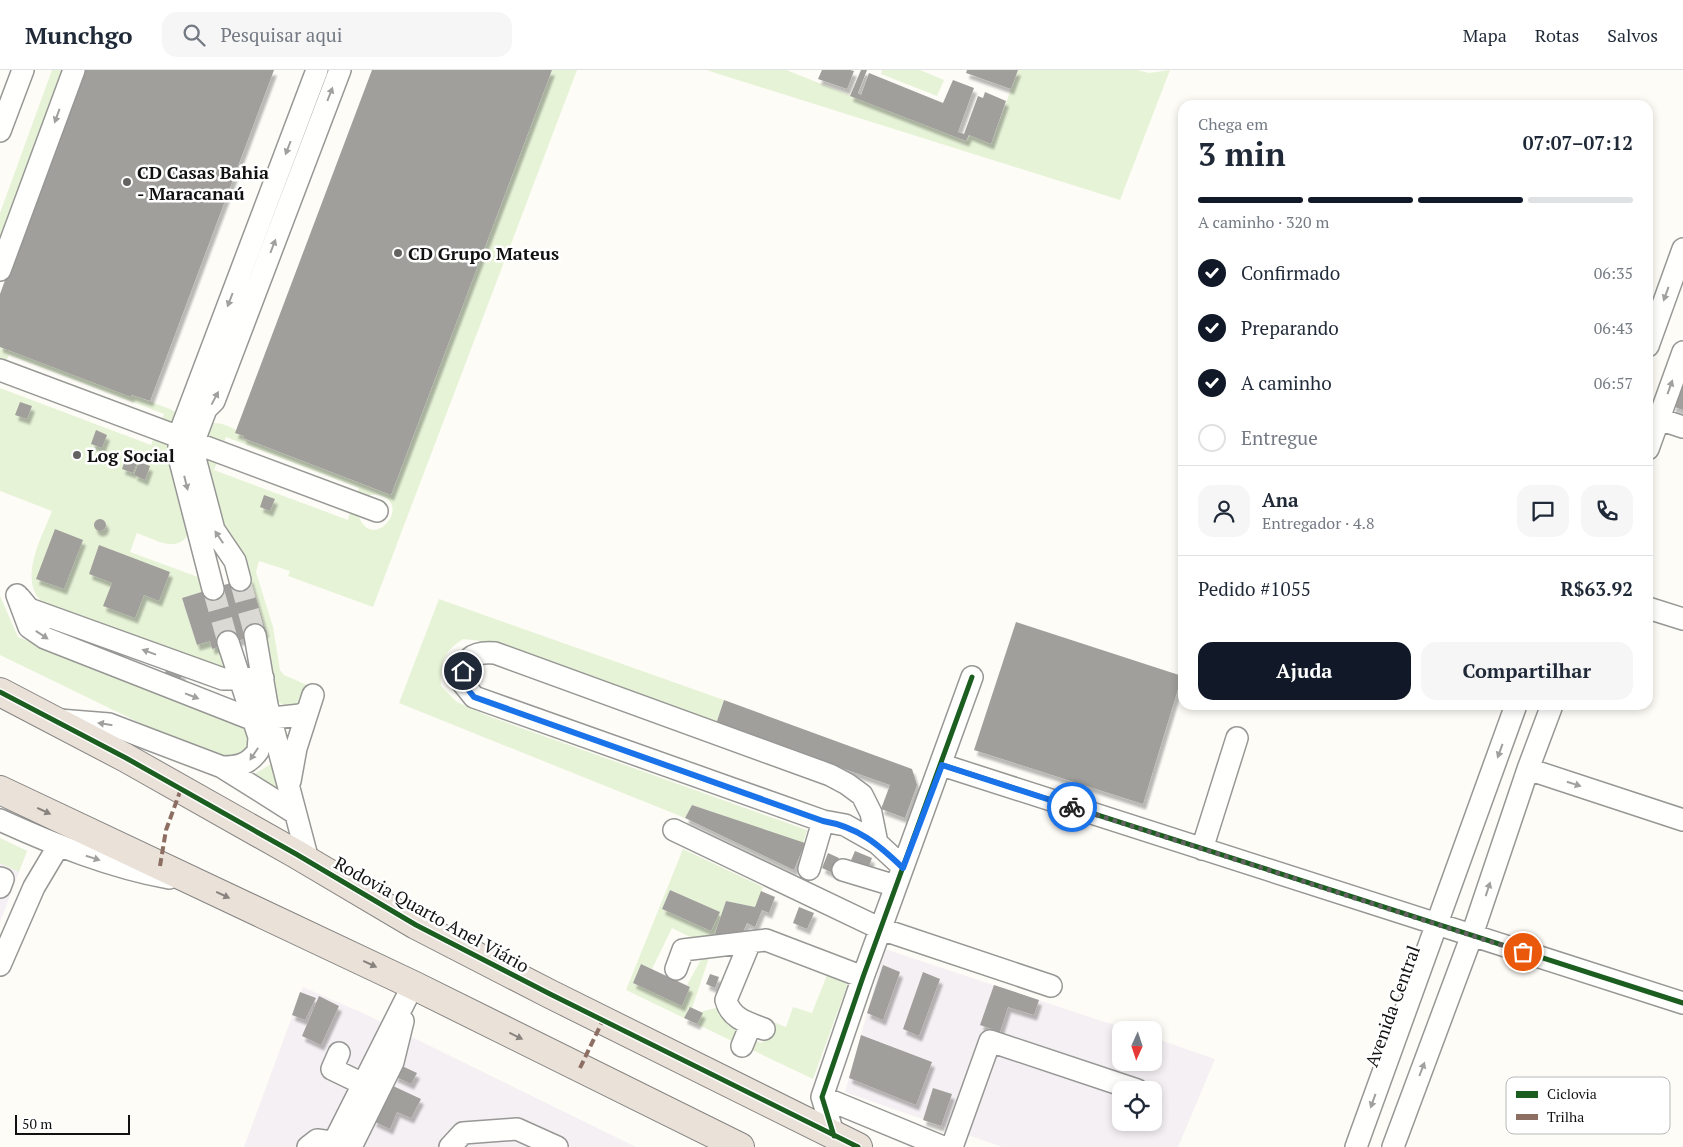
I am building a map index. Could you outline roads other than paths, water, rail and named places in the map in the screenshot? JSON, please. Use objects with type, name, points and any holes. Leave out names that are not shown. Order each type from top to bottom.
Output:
[{"type":"highway","name":"Rodovia Quarto Anel Viário","points":[[0,692],[126,758],[308,860],[416,925],[846,1142]]},
{"type":"highway","points":[[0,790],[412,985],[740,1147]]},
{"type":"street","points":[[0,132],[23,70]]},
{"type":"street","points":[[0,270],[74,70]]},
{"type":"street","points":[[213,588],[179,458],[317,70]]},
{"type":"street","points":[[186,438],[206,409],[214,401],[340,70]]},
{"type":"street","points":[[1653,332],[1683,248]]},
{"type":"street","points":[[1653,434],[1683,352]]},
{"type":"street","points":[[0,370],[377,511]]},
{"type":"street","points":[[1658,420],[1683,428]]},
{"type":"street","points":[[186,438],[196,462],[214,530],[235,561],[240,580]]},
{"type":"street","points":[[263,678],[223,679],[29,609],[17,595],[29,627],[45,638],[262,719],[300,715],[310,703],[292,766],[290,792]]},
{"type":"street","points":[[1653,610],[1683,619]]},
{"type":"street","points":[[222,767],[246,764],[258,751],[262,719],[263,678],[255,635]]},
{"type":"street","points":[[228,642],[240,680],[262,719],[290,792],[308,860]]},
{"type":"street","points":[[877,843],[845,825],[823,821],[474,697],[462,682],[463,671],[468,659],[481,652],[495,652],[830,775],[848,784],[862,795],[870,813],[877,843],[900,877]]},
{"type":"street","points":[[846,1142],[822,1097],[863,977],[942,765],[972,677]]},
{"type":"street","name":"Avenida Central","points":[[1356,1147],[1514,710]]},
{"type":"street","points":[[1393,1147],[1472,935],[1528,769],[1550,710]]},
{"type":"street","points":[[49,719],[109,724],[222,767],[295,813]]},
{"type":"street","points":[[1202,849],[1237,738]]},
{"type":"street","points":[[942,765],[1683,1003]]},
{"type":"street","points":[[1528,769],[1683,820]]},
{"type":"street","points":[[0,820],[59,845],[120,867],[197,883]]},
{"type":"street","points":[[810,869],[823,821]]},
{"type":"street","points":[[674,830],[881,928],[1051,986]]},
{"type":"street","points":[[0,965],[34,887],[59,845]]},
{"type":"street","points":[[843,870],[900,877]]},
{"type":"street","points":[[0,878],[3,879],[0,888]]},
{"type":"street","points":[[676,968],[683,950],[766,940],[863,977]]},
{"type":"street","points":[[742,1046],[758,1026],[736,1017],[728,1009],[726,1000],[750,942]]},
{"type":"street","points":[[344,1145],[362,1084],[412,985]]},
{"type":"street","points":[[344,1145],[393,1062],[412,985]]},
{"type":"street","points":[[952,1147],[990,1041],[1112,1082]]},
{"type":"street","points":[[339,1053],[332,1069],[362,1084]]},
{"type":"street","points":[[822,1097],[943,1147]]},
{"type":"street","points":[[450,1147],[463,1133],[517,1129],[557,1147]]},
{"type":"street","points":[[308,1147],[317,1140],[344,1145]]},
{"type":"tunnel","points":[[240,580],[255,635]]},
{"type":"tunnel","points":[[213,589],[228,642]]},
{"type":"place","name":"CD Casas Bahia - Maracanaú","points":[[127,182]]},
{"type":"place","name":"CD Grupo Mateus","points":[[398,253]]},
{"type":"place","name":"Log Social","points":[[77,455]]}]
